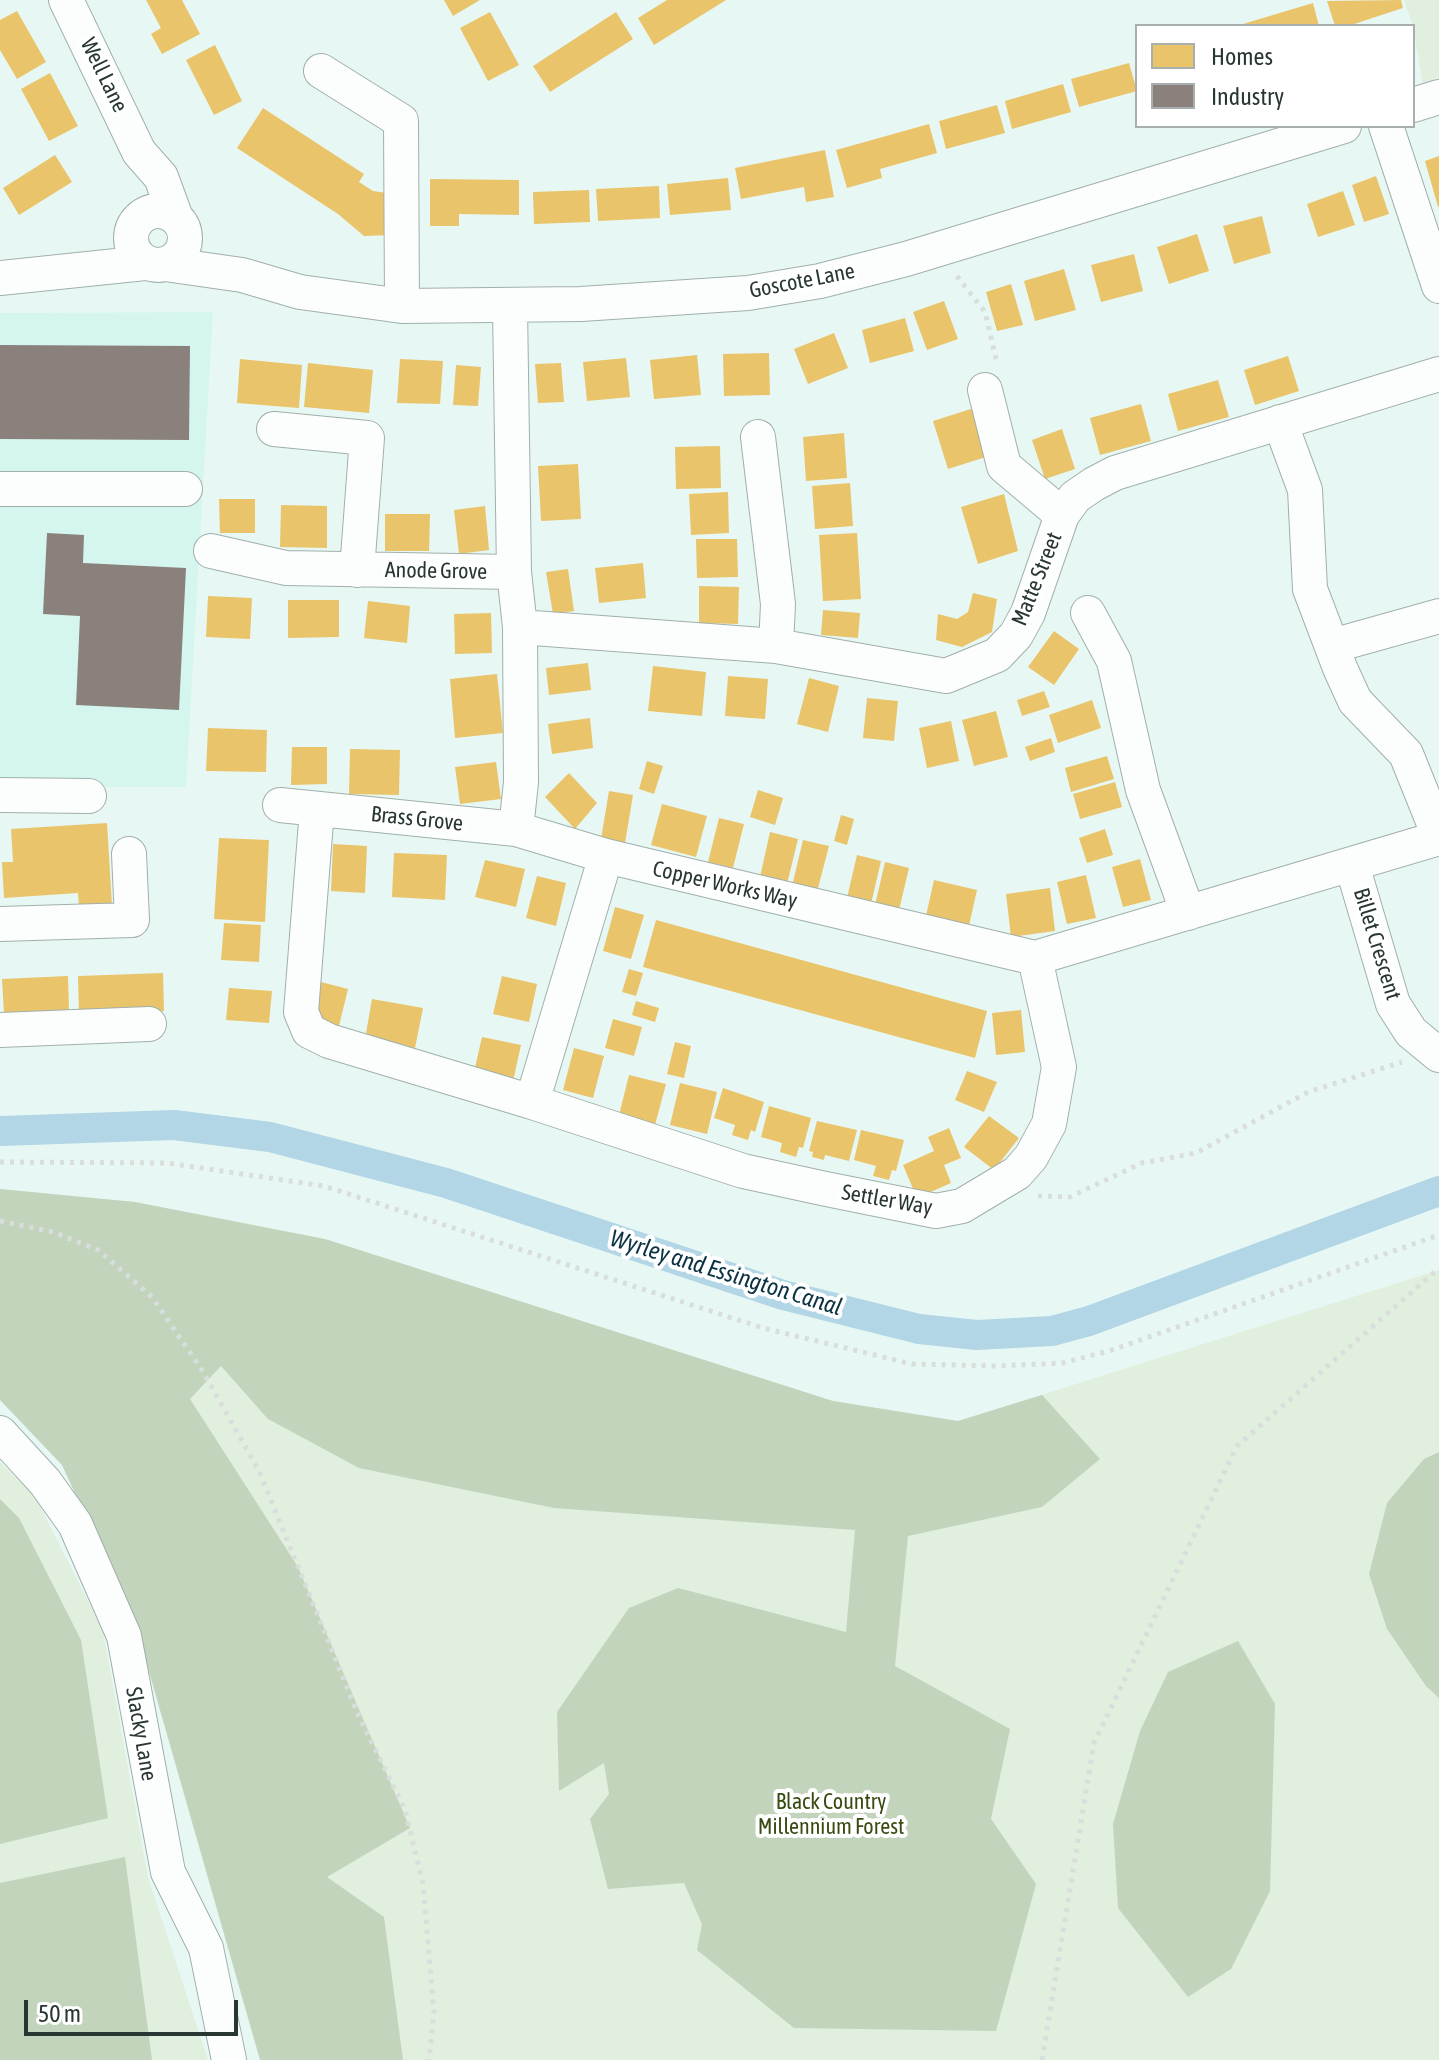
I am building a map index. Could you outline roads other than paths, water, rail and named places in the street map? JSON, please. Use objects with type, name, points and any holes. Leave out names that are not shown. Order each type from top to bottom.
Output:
[{"type":"street","name":"Well Lane","points":[[66,0],[139,152],[161,177],[180,224]]},
{"type":"street","points":[[321,71],[401,121],[402,306]]},
{"type":"street","points":[[1415,104],[1439,97]]},
{"type":"street","name":"Goscote Lane","points":[[145,244],[300,292],[402,306],[510,307],[748,293],[820,281],[906,259],[1337,128]]},
{"type":"street","points":[[1387,128],[1439,286]]},
{"type":"street","name":"Well Lane","points":[[139,152],[145,244]]},
{"type":"street","points":[[0,278],[85,268],[115,241],[182,251],[180,224],[158,211],[145,244]]},
{"type":"street","name":"Goscote Lane","points":[[180,224],[242,275]]},
{"type":"street","points":[[510,307],[514,572],[520,627],[521,782],[516,829]]},
{"type":"street","name":"Matte Street","points":[[520,627],[776,646],[946,676],[997,655],[1016,635],[1028,613],[1062,515],[1075,497],[1115,473],[1439,374]]},
{"type":"street","points":[[985,390],[1004,466],[1062,515]]},
{"type":"street","points":[[1280,422],[1305,490],[1310,589],[1355,701],[1406,754],[1439,837]]},
{"type":"street","name":"Anode Grove","points":[[274,429],[367,438],[357,570]]},
{"type":"street","points":[[758,437],[778,604],[776,646]]},
{"type":"street","points":[[0,489],[185,489]]},
{"type":"street","name":"Anode Grove","points":[[211,551],[286,568],[514,572]]},
{"type":"street","points":[[1088,613],[1114,661],[1143,790],[1188,913]]},
{"type":"street","points":[[1332,646],[1439,616]]},
{"type":"street","points":[[0,795],[89,796]]},
{"type":"street","name":"Brass Grove","points":[[280,805],[516,829]]},
{"type":"street","name":"Settler Way","points":[[317,809],[301,1012],[309,1031],[329,1041],[532,1102],[743,1171],[936,1211],[962,1206],[1017,1173],[1031,1157],[1049,1124],[1059,1067],[1035,958]]},
{"type":"street","name":"Copper Works Way","points":[[516,829],[606,856],[1035,958],[1439,837]]},
{"type":"street","points":[[0,924],[132,920],[129,854]]},
{"type":"street","points":[[532,1102],[606,856]]},
{"type":"street","name":"Billet Crescent","points":[[1352,865],[1393,1004],[1411,1032],[1430,1048]]},
{"type":"street","points":[[0,1030],[149,1024]]},
{"type":"street","name":"Slacky Lane","points":[[0,1433],[45,1482],[75,1524],[124,1636],[168,1872],[206,1948],[229,2060]]},
{"type":"waterway","name":"Wyrley and Essington Canal","points":[[0,1131],[174,1125],[270,1137],[446,1183],[783,1295],[919,1329],[977,1335],[1052,1331],[1089,1321],[1439,1191]]},
{"type":"park label","name":"Black Country Millennium Forest","points":[[831,1814]]}]
